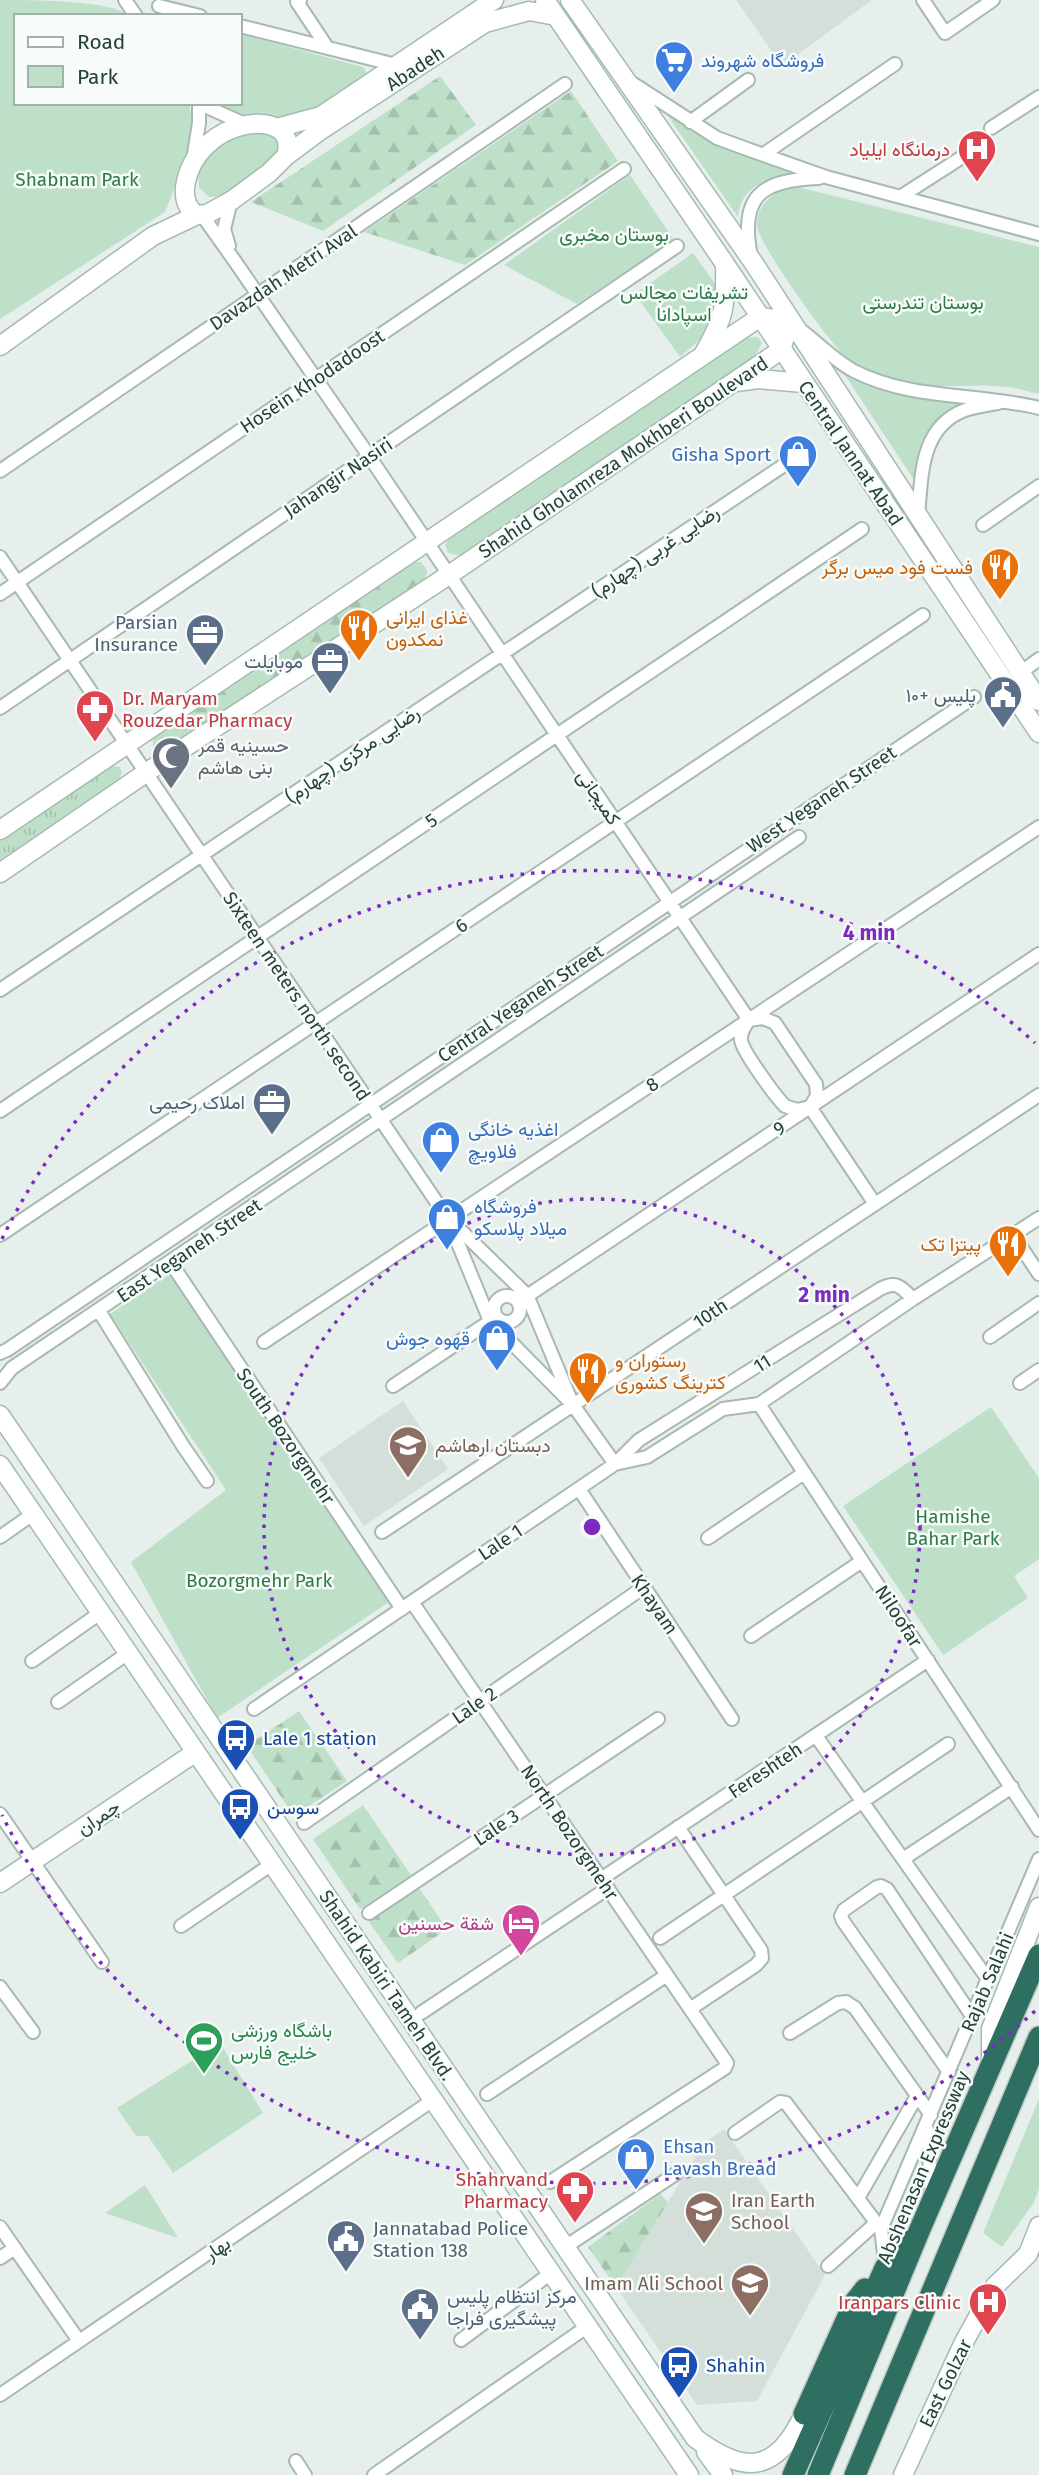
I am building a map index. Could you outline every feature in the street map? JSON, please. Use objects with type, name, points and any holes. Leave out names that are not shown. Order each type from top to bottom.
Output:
[{"type":"highway","name":"Abshenasan Expressway","points":[[818,2475],[920,2229],[1039,1955]]},
{"type":"highway","points":[[855,2475],[1039,2036]]},
{"type":"highway","points":[[804,2414],[854,2303],[920,2229]]},
{"type":"highway","points":[[793,2475],[886,2267]]},
{"type":"main road","name":"Central Jannat Abad","points":[[545,0],[1039,733]]},
{"type":"main road","name":"Central Jannat Abad","points":[[570,0],[752,262],[1039,701]]},
{"type":"main road","name":"Abadeh","points":[[247,125],[263,124],[277,128],[321,117],[493,1]]},
{"type":"main road","points":[[493,1],[503,17]]},
{"type":"main road","name":"Abadeh","points":[[153,236],[231,201],[270,173],[286,156],[318,132],[485,23],[529,11],[556,16]]},
{"type":"main road","points":[[0,346],[153,236],[185,199],[193,161],[202,148],[233,127],[247,125]]},
{"type":"main road","points":[[277,128],[289,139],[286,156]]},
{"type":"main road","points":[[185,199],[190,209],[199,215]]},
{"type":"main road","points":[[702,358],[715,335],[726,302],[725,264]]},
{"type":"main road","points":[[760,317],[790,321]]},
{"type":"main road","name":"Shahid Gholamreza Mokhberi Boulevard","points":[[0,830],[760,317]]},
{"type":"main road","name":"Shahid Gholamreza Mokhberi Boulevard","points":[[0,873],[147,772],[449,575],[781,350],[790,321]]},
{"type":"main road","points":[[733,383],[758,379],[804,383]]},
{"type":"main road","name":"Shahid Kabiri Tameh Blvd.","points":[[0,1415],[695,2438],[724,2460],[738,2464],[761,2463],[783,2448],[804,2414]]},
{"type":"main road","name":"Shahid Kabiri Tameh Blvd.","points":[[0,1465],[689,2475]]},
{"type":"main road","name":"چمران","points":[[0,1883],[195,1752]]},
{"type":"main road","points":[[233,1805],[234,1795],[239,1791],[245,1788],[254,1790]]},
{"type":"main road","points":[[991,2064],[990,2029],[1039,1907]]},
{"type":"main road","points":[[1023,2075],[1039,2046]]},
{"type":"main road","name":"East Golzar","points":[[903,2475],[964,2342],[995,2286],[1033,2258],[1039,2227]]},
{"type":"main road","points":[[695,2438],[723,2475]]},
{"type":"street","points":[[300,0],[297,2],[327,47]]},
{"type":"street","points":[[923,0],[945,33],[993,0]]},
{"type":"street","points":[[159,6],[192,14]]},
{"type":"street","points":[[242,26],[396,65]]},
{"type":"street","points":[[765,154],[895,64]]},
{"type":"street","points":[[622,76],[717,138],[826,177],[1039,234]]},
{"type":"street","points":[[690,122],[748,80]]},
{"type":"street","name":"Davazdah Metri Aval","points":[[0,471],[565,84]]},
{"type":"street","points":[[991,128],[1039,97]]},
{"type":"street","points":[[193,161],[199,122],[198,105]]},
{"type":"street","points":[[200,105],[247,125]]},
{"type":"street","points":[[900,197],[967,153]]},
{"type":"street","name":"Hosein Khodadoost","points":[[0,594],[624,169]]},
{"type":"street","points":[[752,262],[746,233],[748,209],[756,199],[768,188],[785,181],[826,177]]},
{"type":"street","points":[[231,201],[224,229],[234,260]]},
{"type":"street","name":"کمیجانی","points":[[199,215],[258,294],[749,1020]]},
{"type":"street","name":"Jahangir Nasiri","points":[[0,708],[677,246]]},
{"type":"street","points":[[790,321],[851,369],[869,378],[924,392],[1009,400],[1039,408]]},
{"type":"street","points":[[917,517],[924,453],[934,434],[964,411],[1009,400]]},
{"type":"street","name":"رضایی غربی (چهارم)","points":[[502,654],[808,449]]},
{"type":"street","points":[[983,525],[1039,486]]},
{"type":"street","name":"5","points":[[0,1111],[862,528]]},
{"type":"street","name":"Sixteen meters north second","points":[[0,557],[448,1219],[523,1298],[573,1405]]},
{"type":"street","name":"6","points":[[0,1235],[923,615]]},
{"type":"street","name":"رضایی مرکزی (چهارم)","points":[[0,990],[502,654]]},
{"type":"street","points":[[1020,673],[1039,659]]},
{"type":"street","name":"West Yeganeh Street","points":[[669,901],[974,697]]},
{"type":"street","name":"8","points":[[264,1342],[1039,827]]},
{"type":"street","name":"West Yeganeh Street","points":[[680,917],[799,837]]},
{"type":"street","name":"Central Yeganeh Street","points":[[371,1104],[669,901]]},
{"type":"street","name":"Central Yeganeh Street","points":[[380,1118],[680,917]]},
{"type":"street","name":"9","points":[[523,1298],[1039,954]]},
{"type":"street","points":[[763,1018],[775,1023],[813,1078],[817,1090],[810,1107],[797,1110],[785,1106],[746,1051],[741,1039],[749,1020],[763,1018]]},
{"type":"street","name":"10th","points":[[382,1532],[1039,1095]]},
{"type":"street","name":"East Yeganeh Street","points":[[0,1353],[371,1104]]},
{"type":"street","points":[[810,1107],[875,1204]]},
{"type":"street","name":"East Yeganeh Street","points":[[0,1383],[12,1368],[171,1263],[380,1118]]},
{"type":"street","name":"11","points":[[759,1404],[1039,1217]]},
{"type":"street","name":"Sixteen meters north second","points":[[448,1219],[493,1319],[573,1405],[615,1464]]},
{"type":"street","points":[[1013,1235],[1039,1274]]},
{"type":"street","name":"South Bozorgmehr","points":[[171,1263],[407,1605]]},
{"type":"street","name":"11","points":[[615,1464],[639,1440],[880,1289],[890,1284],[898,1285],[913,1299]]},
{"type":"street","points":[[393,1386],[493,1319],[509,1322],[517,1318],[523,1298],[500,1298],[494,1309],[493,1319]]},
{"type":"street","points":[[990,1336],[1039,1303]]},
{"type":"street","points":[[99,1311],[207,1481]]},
{"type":"street","points":[[1020,1383],[1039,1370]]},
{"type":"street","name":"Lale 1","points":[[254,1709],[615,1464],[648,1457],[715,1412],[731,1406],[759,1404]]},
{"type":"street","name":"Niloofar","points":[[759,1404],[1039,1830]]},
{"type":"street","points":[[708,1538],[804,1473]]},
{"type":"street","name":"Khayam","points":[[579,1489],[732,1719]]},
{"type":"street","points":[[0,1537],[33,1514]]},
{"type":"street","points":[[751,1636],[862,1561]]},
{"type":"street","name":"Lale 2","points":[[304,1823],[644,1587]]},
{"type":"street","name":"North Bozorgmehr","points":[[407,1605],[480,1701],[727,2063],[725,2068],[550,2182]]},
{"type":"street","points":[[32,1661],[100,1613]]},
{"type":"street","points":[[58,1702],[128,1653]]},
{"type":"street","name":"Fereshteh","points":[[421,2013],[605,1884],[678,1827],[928,1660]]},
{"type":"street","name":"Lale 3","points":[[369,1913],[658,1719]]},
{"type":"street","points":[[816,1736],[988,1978]]},
{"type":"street","points":[[660,1938],[948,1744]]},
{"type":"street","points":[[903,1859],[1012,1787]]},
{"type":"street","points":[[0,1814],[102,1962]]},
{"type":"street","points":[[678,1827],[761,1950],[762,1958],[756,1965],[690,2009]]},
{"type":"street","name":"Rajab Salahi","points":[[879,2226],[929,2120],[1039,1859]]},
{"type":"street","points":[[181,1926],[272,1864]]},
{"type":"street","points":[[949,2072],[841,1916],[844,1910],[881,1886],[887,1889],[972,2016]]},
{"type":"street","points":[[487,2094],[667,1975]]},
{"type":"street","points":[[0,1987],[33,2032]]},
{"type":"street","points":[[790,2033],[838,2003],[846,2002],[855,2008],[917,2096],[929,2120],[933,2200]]},
{"type":"street","points":[[858,2197],[917,2096]]},
{"type":"street","name":"بهار","points":[[0,2395],[433,2100]]},
{"type":"street","points":[[735,2133],[780,2102],[786,2103],[879,2226],[890,2303]]},
{"type":"street","points":[[565,2247],[677,2173]]},
{"type":"street","points":[[828,2266],[879,2226]]},
{"type":"street","points":[[0,2227],[79,2342]]},
{"type":"street","points":[[0,2258],[15,2248]]},
{"type":"street","points":[[461,2340],[551,2273]]},
{"type":"street","points":[[374,2475],[587,2326]]},
{"type":"street","points":[[296,2461],[306,2475]]},
{"type":"shaded area","points":[[736,0],[872,0],[782,66]]},
{"type":"shaded area","points":[[403,1401],[448,1469],[364,1526],[319,1458]]},
{"type":"shaded area","points":[[724,2129],[825,2275],[757,2401],[697,2405],[616,2287],[704,2143]]},
{"type":"green space","name":"Shabnam Park","points":[[0,0],[89,4],[120,11],[125,14],[14,14],[14,105],[189,105],[193,127],[189,153],[165,212],[0,319]]},
{"type":"green space","points":[[242,35],[363,67],[368,75],[314,114],[290,122],[263,121],[217,105],[242,105]]},
{"type":"green space","points":[[440,76],[476,125],[323,231],[251,202]]},
{"type":"green space","points":[[571,91],[618,161],[465,265],[364,232]]},
{"type":"green space","points":[[663,109],[695,131],[729,148],[801,171],[770,179],[752,189],[740,205],[738,217]]},
{"type":"green space","points":[[265,128],[285,146],[261,170],[240,186],[219,196],[209,197],[199,188],[198,174],[203,162],[226,136]]},
{"type":"green space","name":"بوستان مخبری","points":[[630,175],[674,240],[577,304],[504,265]]},
{"type":"green space","name":"بوستان تندرستی","points":[[794,186],[1039,247],[1039,394],[998,386],[909,384],[855,365],[817,322],[770,254],[757,226],[760,211],[768,199]]},
{"type":"green space","name":"تشریفات مجالس اسپادانا","points":[[693,253],[716,285],[721,298],[709,332],[680,357],[635,294]]},
{"type":"green space","points":[[758,337],[762,343],[756,354],[737,369],[460,556],[448,553],[445,545],[453,533],[737,343],[746,338]]},
{"type":"green space","points":[[837,363],[850,377],[876,389],[968,404],[942,418],[927,433],[918,452],[914,480]]},
{"type":"green space","points":[[412,562],[421,562],[427,570],[425,580],[414,589],[165,753],[153,746],[153,739],[158,733]]},
{"type":"green space","points":[[113,766],[120,767],[122,772],[116,786],[0,864],[0,840]]},
{"type":"green space","name":"Bozorgmehr Park","points":[[171,1273],[389,1602],[217,1718],[131,1562],[226,1490],[110,1314]]},
{"type":"green space","name":"Hamishe Bahar Park","points":[[991,1407],[1039,1478],[1039,1559],[1014,1576],[1028,1598],[943,1655],[843,1506]]},
{"type":"green space","points":[[299,1711],[347,1781],[294,1816],[247,1746]]},
{"type":"green space","points":[[363,1805],[411,1875],[360,1909],[313,1839]]},
{"type":"green space","points":[[419,1888],[447,1929],[398,1963],[369,1922]]},
{"type":"green space","name":"باشگاه ورزشی خلیج فارس","points":[[220,2043],[263,2113],[173,2173],[148,2136],[136,2136],[117,2108]]},
{"type":"green space","points":[[1039,2099],[1039,2189],[1033,2204],[1002,2247],[983,2233]]},
{"type":"green space","points":[[145,2185],[178,2238],[105,2213]]},
{"type":"green space","points":[[660,2194],[668,2202],[616,2287],[588,2247]]},
{"type":"place","name":"فروشگاه شهروند","points":[[674,94]]},
{"type":"place","name":"درمانگاه ایلیاد","points":[[977,183]]},
{"type":"place","name":"Gisha Sport","points":[[798,488]]},
{"type":"place","name":"فست فود میس برگر","points":[[1000,601]]},
{"type":"place","name":"غذای ایرانی نمکدون","points":[[359,662]]},
{"type":"place","name":"Parsian Insurance","points":[[205,667]]},
{"type":"place","name":"موبایلت","points":[[330,695]]},
{"type":"place","name":"پلیس +۱۰","points":[[1003,729]]},
{"type":"place","name":"Dr. Maryam Rouzedar Pharmacy","points":[[95,743]]},
{"type":"place","name":"حسینیه قمر بنی هاشم","points":[[171,790]]},
{"type":"place","name":"املاک رحیمی","points":[[272,1136]]},
{"type":"place","name":"اغذیه خانگی فلاویچ","points":[[441,1174]]},
{"type":"place","name":"فروشگاه میلاد پلاسکو","points":[[447,1251]]},
{"type":"place","name":"پیتزا تک","points":[[1008,1278]]},
{"type":"place","name":"قهوه جوش","points":[[497,1372]]},
{"type":"place","name":"رستوران و کترینگ کشوری","points":[[588,1405]]},
{"type":"place","name":"دبستان ارهاشم","points":[[408,1479]]},
{"type":"place","name":"Lale 1 station","points":[[236,1772]]},
{"type":"place","name":"سوسن","points":[[240,1841]]},
{"type":"place","name":"شقة حسنين","points":[[521,1957]]},
{"type":"place","name":"باشگاه ورزشی خلیج فارس","points":[[204,2075]]},
{"type":"place","name":"Ehsan Lavash Bread","points":[[636,2191]]},
{"type":"place","name":"Shahrvand Pharmacy","points":[[575,2224]]},
{"type":"place","name":"Iran Earth School","points":[[704,2245]]},
{"type":"place","name":"Jannatabad Police Station 138","points":[[346,2273]]},
{"type":"place","name":"Imam Ali School","points":[[750,2317]]},
{"type":"place","name":"Iranpars Clinic","points":[[988,2336]]},
{"type":"place","name":"مرکز انتظام پلیس پیشگیری فراجا","points":[[420,2341]]},
{"type":"place","name":"Shahin","points":[[679,2399]]}]
